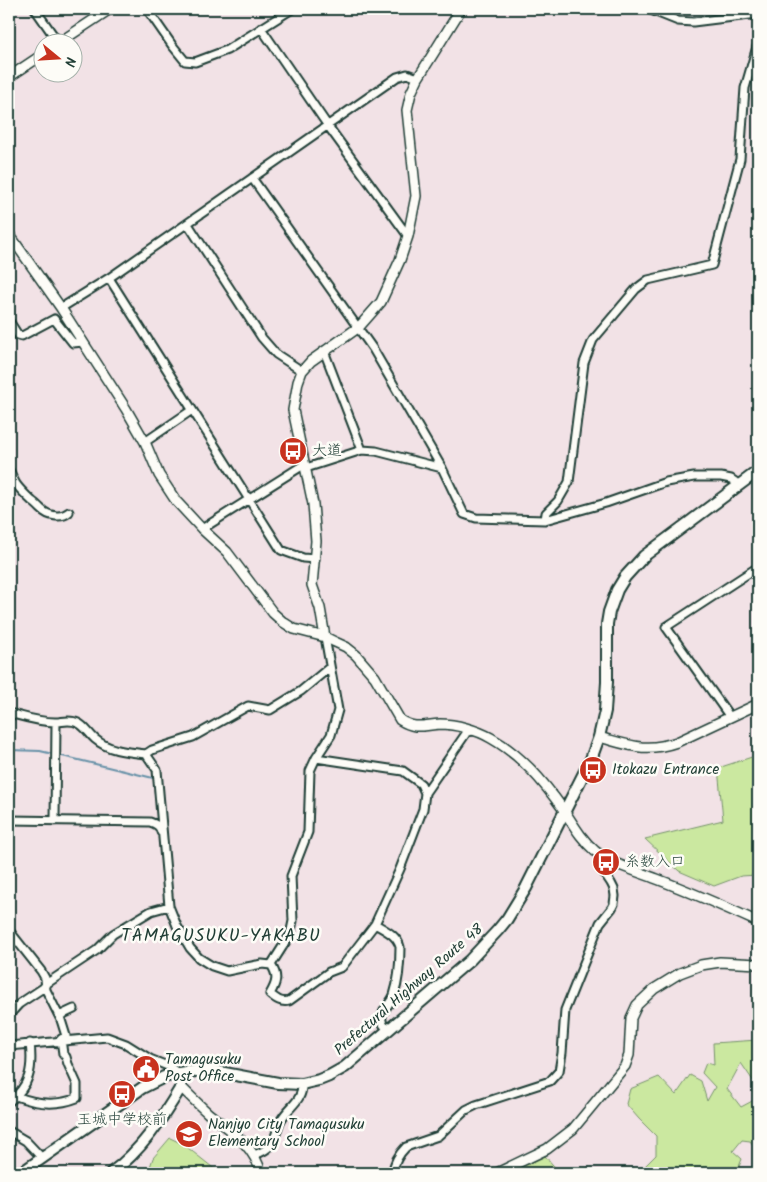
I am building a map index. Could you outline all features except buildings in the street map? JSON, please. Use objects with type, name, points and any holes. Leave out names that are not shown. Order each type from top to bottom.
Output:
[{"type":"main road","name":"Prefectural Highway Route 48","points":[[21,1173],[142,1088],[160,1078],[178,1073],[214,1071],[278,1083],[302,1084],[319,1080],[338,1071],[470,960],[498,930],[516,904],[591,759],[599,737],[605,711],[607,624],[617,590],[625,577],[644,556],[758,471]]},
{"type":"main road","points":[[111,1173],[128,1160],[145,1141],[181,1087],[178,1073]]},
{"type":"street","points":[[36,9],[52,32]]},
{"type":"street","points":[[74,32],[110,9]]},
{"type":"street","points":[[147,9],[185,61],[194,62],[227,50],[292,9]]},
{"type":"street","points":[[271,965],[290,935],[294,921],[291,876],[308,832],[310,771],[331,735],[338,710],[320,608],[312,585],[316,541],[313,504],[293,410],[298,382],[302,371],[311,361],[358,327],[381,302],[400,260],[408,236],[416,196],[407,110],[410,93],[461,9]]},
{"type":"street","points":[[648,9],[678,21],[693,22],[758,14]]},
{"type":"street","points":[[261,28],[328,126],[408,236]]},
{"type":"street","points":[[545,520],[546,514],[558,501],[568,482],[584,363],[593,340],[636,289],[648,280],[712,265],[740,159],[745,88],[758,43]]},
{"type":"street","points":[[9,77],[32,62]]},
{"type":"street","points":[[61,308],[188,224],[397,77],[407,74],[418,78]]},
{"type":"street","points":[[252,178],[373,349],[442,468],[464,514],[476,518],[545,520],[606,503],[666,482],[694,477],[721,477],[731,479],[740,485]]},
{"type":"street","points":[[188,224],[262,338],[276,354],[302,371]]},
{"type":"street","points":[[9,234],[61,308],[126,409],[145,442],[159,475],[176,501],[227,552],[273,613],[294,629],[325,637],[346,647],[356,655],[375,677],[400,720],[412,726],[421,727],[439,724],[461,726],[489,736],[526,763],[537,775],[582,838],[600,854],[615,863],[678,887],[758,922]]},
{"type":"street","points":[[109,278],[281,550],[303,558],[315,559]]},
{"type":"street","points":[[9,321],[18,335],[22,336],[54,318],[73,343],[83,342]]},
{"type":"street","points":[[324,351],[362,450]]},
{"type":"street","points":[[145,442],[192,410]]},
{"type":"street","points":[[202,529],[248,499],[305,466],[362,450],[376,451],[442,468]]},
{"type":"street","points":[[9,470],[14,478],[14,482],[41,510],[59,517],[65,516],[69,512]]},
{"type":"street","points":[[730,718],[666,627],[758,567]]},
{"type":"street","points":[[9,713],[36,720],[56,722],[68,720],[77,722],[105,746],[122,752],[146,754],[152,750],[193,736],[248,706],[270,710],[301,691],[330,667]]},
{"type":"street","points":[[599,737],[646,748],[664,747],[758,704]]},
{"type":"street","points":[[55,821],[56,722]]},
{"type":"street","points":[[271,965],[274,969],[276,983],[270,994],[285,1002],[329,972],[342,967],[375,924],[400,869],[423,809],[425,793],[467,732],[473,731]]},
{"type":"street","points":[[146,754],[157,770],[169,906],[177,926],[194,954],[212,966],[227,971],[262,964],[271,965]]},
{"type":"street","points":[[316,758],[403,771],[421,784],[425,793]]},
{"type":"street","points":[[9,820],[150,822],[160,828],[163,838]]},
{"type":"street","points":[[392,1173],[396,1160],[406,1147],[438,1136],[466,1110],[550,1081],[559,1071],[565,1010],[600,923],[614,904],[614,890],[599,865],[600,854]]},
{"type":"street","points":[[9,1015],[19,1004],[46,984],[97,950],[113,934],[151,911],[169,906]]},
{"type":"street","points":[[375,924],[390,933],[399,942],[400,947],[398,979],[393,997],[382,1014],[381,1020],[389,1030]]},
{"type":"street","points":[[9,931],[41,971],[46,984],[46,990],[59,1016],[66,1036],[61,1039],[62,1054],[66,1057],[78,1084],[77,1098],[69,1101],[45,1104],[16,1096]]},
{"type":"street","points":[[497,1173],[547,1149],[573,1129],[625,1066],[628,1055],[631,1018],[637,1005],[654,989],[680,973],[701,965],[720,962],[758,964]]},
{"type":"street","points":[[59,1016],[74,1009]]},
{"type":"street","points":[[9,1046],[107,1037],[126,1044],[178,1073]]},
{"type":"street","points":[[9,1102],[21,1092],[28,1078],[31,1063],[30,1043]]},
{"type":"street","points":[[254,1156],[271,1145],[282,1119],[303,1091],[302,1084]]},
{"type":"street","points":[[181,1087],[210,1115],[237,1136],[254,1156],[261,1173]]},
{"type":"street","points":[[9,1131],[26,1142],[42,1158]]},
{"type":"green space","points":[[758,755],[758,875],[741,876],[714,886],[679,871],[645,839],[723,820],[718,768]]},
{"type":"green space","points":[[758,1040],[758,1088],[741,1063],[727,1089],[741,1107],[756,1099],[758,1100],[758,1151],[750,1141],[742,1140],[733,1151],[742,1159],[738,1169],[739,1173],[638,1173],[656,1155],[656,1136],[626,1104],[630,1089],[659,1077],[676,1095],[690,1075],[701,1081],[707,1101],[715,1087],[702,1073],[706,1063],[714,1065],[713,1043]]},
{"type":"green space","points":[[170,1138],[183,1144],[218,1173],[148,1173],[153,1158]]},
{"type":"green space","points":[[545,1156],[560,1173],[507,1173]]},
{"type":"waterway","points":[[9,750],[40,751],[53,754]]},
{"type":"waterway","points":[[58,755],[153,778]]},
{"type":"place","name":"大道","points":[[293,451]]},
{"type":"place","name":"Itokazu Entrance","points":[[593,770]]},
{"type":"place","name":"糸数入口","points":[[606,862]]},
{"type":"place","name":"Tamagusuku Post Office","points":[[146,1069]]},
{"type":"place","name":"玉城中学校前","points":[[122,1094]]},
{"type":"place","name":"Nanjyo City Tamagusuku Elementary School","points":[[189,1134]]},
{"type":"district","name":"TAMAGUSUKU-YAKABU","points":[[221,936]]}]
